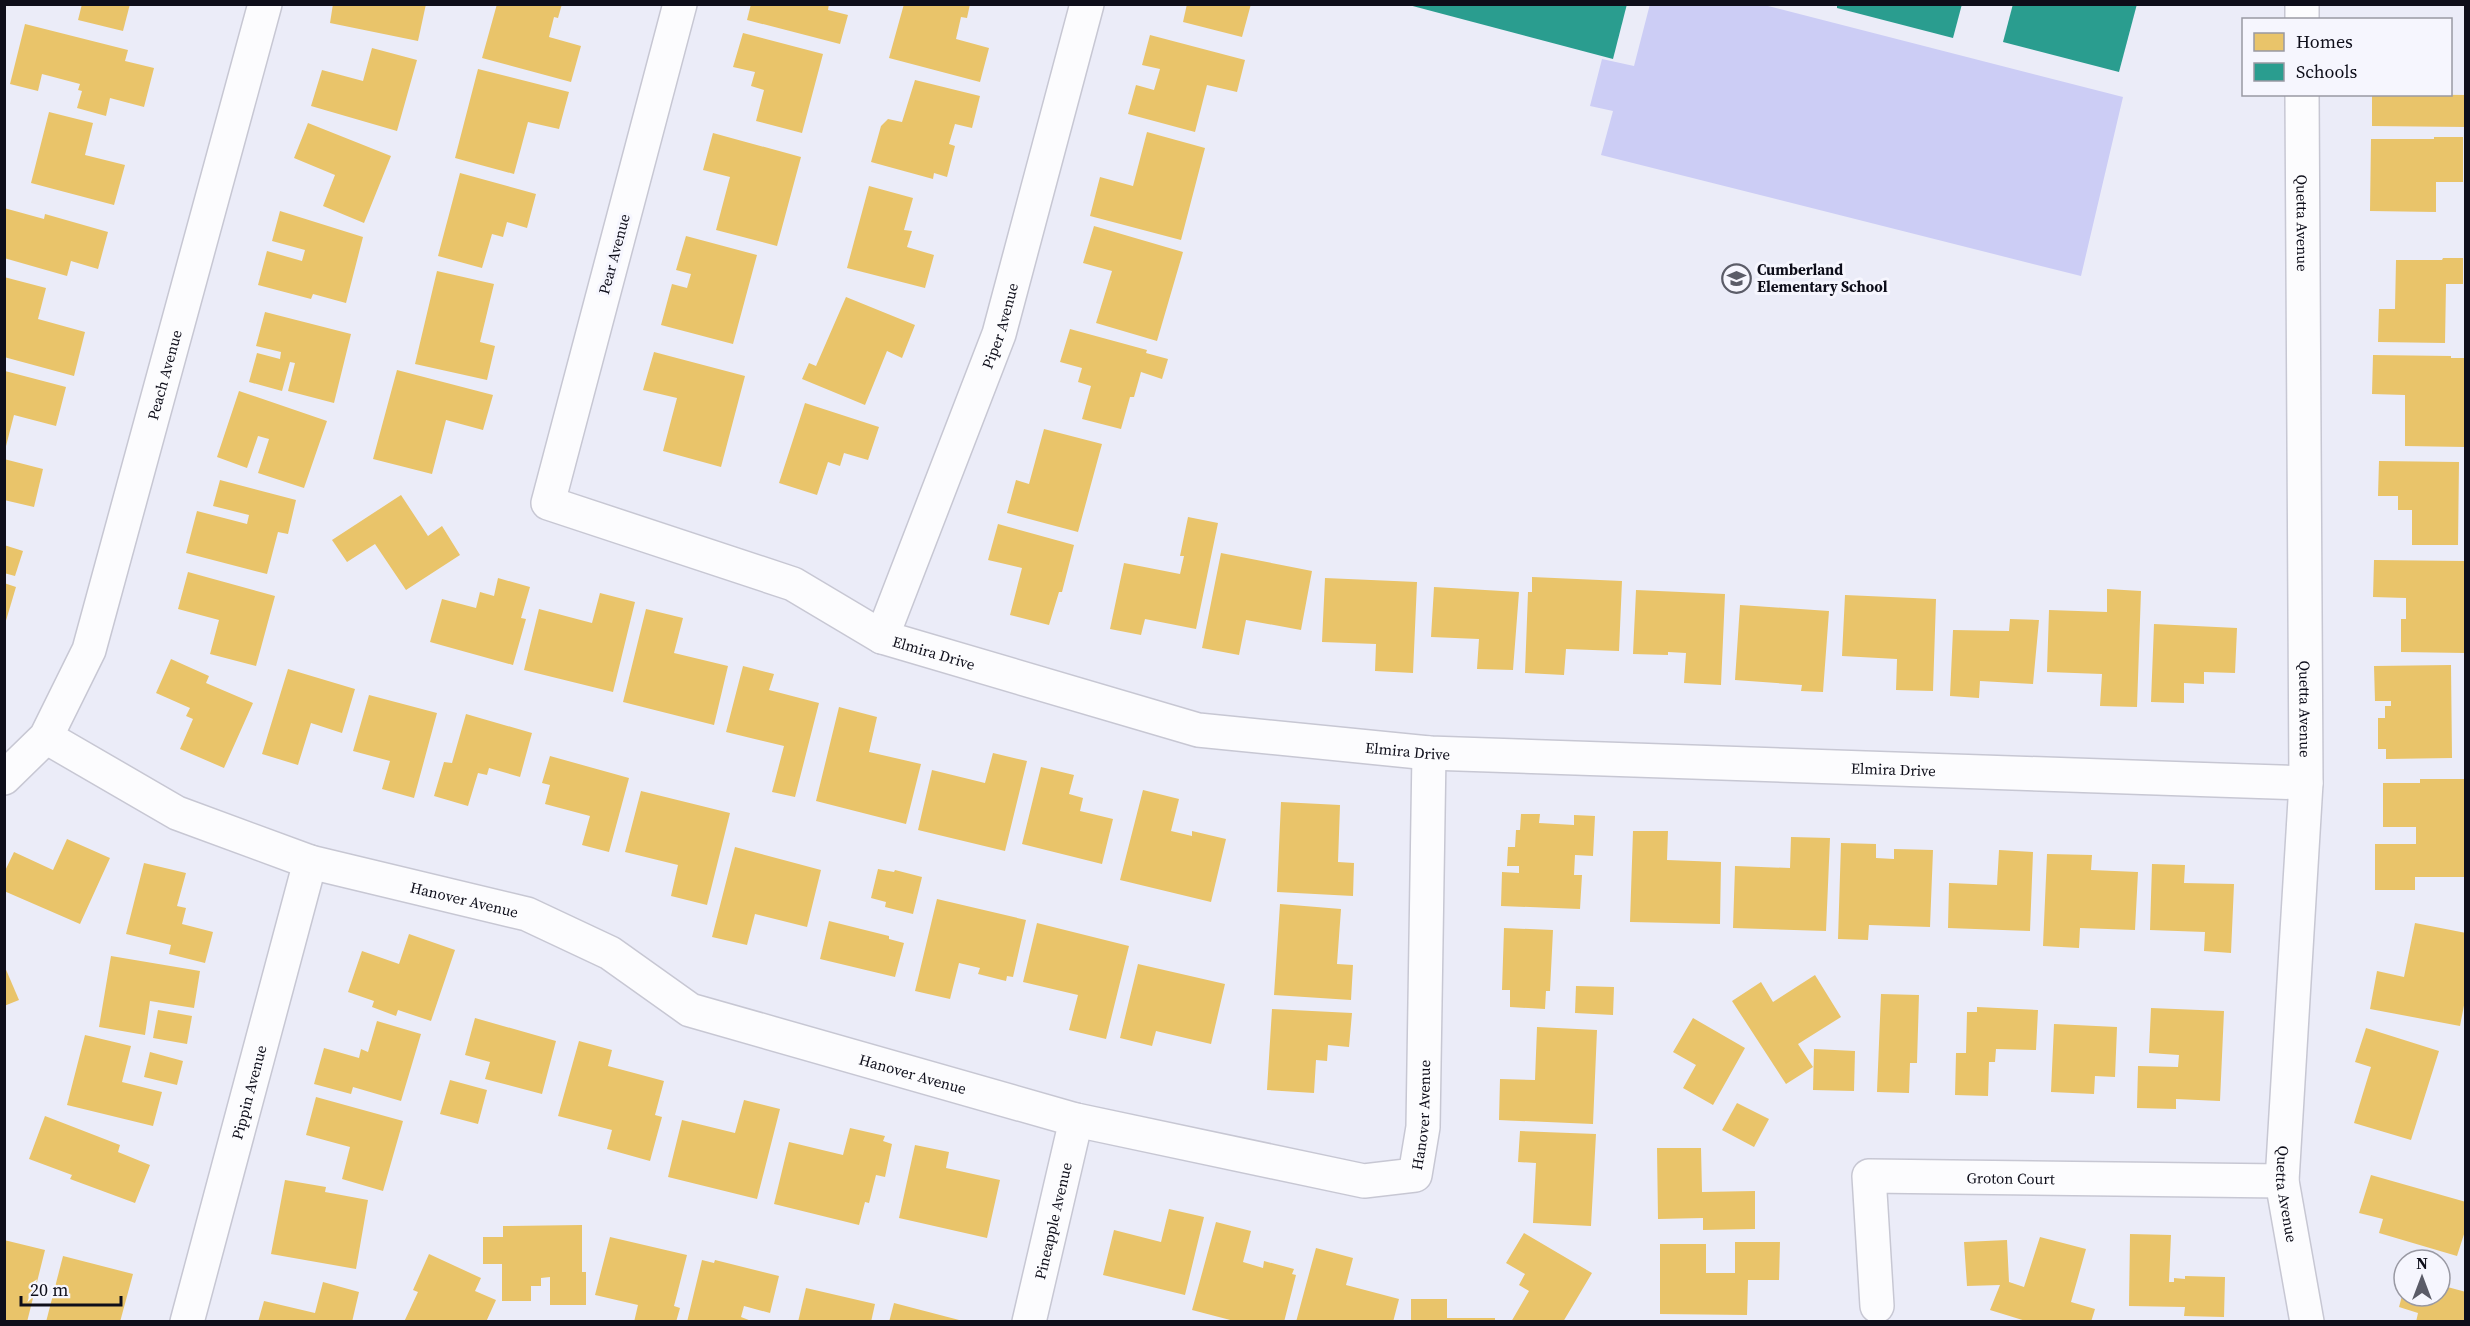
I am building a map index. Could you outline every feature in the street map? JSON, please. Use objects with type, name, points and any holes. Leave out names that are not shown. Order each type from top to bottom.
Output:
[{"type":"street","name":"Peach Avenue","points":[[4,778],[46,737],[89,650],[265,4]]},
{"type":"street","name":"Pear Avenue","points":[[548,502],[680,4]]},
{"type":"street","name":"Piper Avenue","points":[[882,636],[999,334],[1087,4]]},
{"type":"street","name":"Quetta Avenue","points":[[2302,96],[2306,783],[2282,1181],[2307,1322]]},
{"type":"street","name":"Elmira Drive","points":[[548,502],[793,585],[882,636],[1198,729],[1429,753],[2306,783]]},
{"type":"street","name":"Hanover Avenue","points":[[46,737],[177,813],[310,862],[527,914],[610,953],[690,1010],[1076,1120],[1364,1181],[1415,1175],[1423,1127],[1429,753]]},
{"type":"street","name":"Pippin Avenue","points":[[187,1322],[310,862]]},
{"type":"street","name":"Pineapple Avenue","points":[[1029,1322],[1076,1120]]},
{"type":"street","name":"Groton Court","points":[[1877,1306],[1869,1176],[2282,1181]]},
{"type":"shaded area","points":[[1650,4],[1764,5],[2123,97],[2081,276],[1601,155],[1613,111],[1590,106],[1602,59],[1634,66]]},
{"type":"building: Homes","points":[[82,4],[130,4],[123,31],[78,20]]},
{"type":"building: Homes","points":[[333,4],[426,4],[418,41],[330,23]]},
{"type":"building: Homes","points":[[497,4],[562,4],[558,18],[554,17],[549,37],[581,46],[571,82],[482,58]]},
{"type":"building: Homes","points":[[751,4],[829,4],[828,10],[848,15],[840,44],[747,20]]},
{"type":"building: Homes","points":[[904,4],[970,4],[967,18],[961,17],[956,39],[989,48],[980,82],[889,58]]},
{"type":"building: Homes","points":[[1187,4],[1251,4],[1242,37],[1183,22]]},
{"type":"building: Homes","points":[[25,24],[128,50],[125,61],[154,68],[144,107],[110,98],[106,116],[77,108],[82,91],[78,90],[80,84],[42,74],[38,91],[10,84]]},
{"type":"building: Homes","points":[[743,33],[823,54],[802,133],[756,121],[764,90],[751,86],[755,72],[733,67]]},
{"type":"building: Homes","points":[[1150,35],[1245,60],[1237,92],[1207,85],[1195,132],[1128,114],[1136,85],[1154,90],[1160,69],[1142,65]]},
{"type":"building: Homes","points":[[372,48],[417,60],[397,131],[311,106],[322,70],[363,81]]},
{"type":"building: Homes","points":[[478,69],[569,92],[559,129],[528,122],[514,174],[455,158]]},
{"type":"building: Homes","points":[[915,80],[980,96],[972,128],[955,124],[949,144],[955,146],[947,177],[934,173],[933,179],[871,162],[881,126],[888,119],[902,122]]},
{"type":"building: Homes","points":[[2466,95],[2466,127],[2372,126],[2372,96]]},
{"type":"building: Homes","points":[[49,112],[93,123],[85,155],[125,165],[114,205],[31,183]]},
{"type":"building: Homes","points":[[308,123],[391,156],[364,223],[323,206],[335,175],[294,158]]},
{"type":"building: Homes","points":[[1147,132],[1205,148],[1181,240],[1090,216],[1100,177],[1133,186]]},
{"type":"building: Homes","points":[[713,133],[801,157],[777,246],[716,230],[730,177],[703,170]]},
{"type":"building: Homes","points":[[2434,137],[2463,137],[2463,182],[2436,182],[2436,212],[2370,211],[2371,139],[2434,139]]},
{"type":"building: Homes","points":[[460,173],[536,194],[527,228],[507,222],[503,237],[492,234],[482,268],[438,256]]},
{"type":"building: Homes","points":[[869,186],[913,198],[904,230],[912,231],[907,247],[934,255],[925,288],[847,268]]},
{"type":"building: Homes","points":[[4,208],[44,219],[45,214],[108,232],[98,269],[71,261],[67,276],[4,258]]},
{"type":"building: Homes","points":[[280,211],[363,237],[346,303],[313,294],[311,299],[258,285],[267,251],[302,261],[305,250],[272,241]]},
{"type":"building: Homes","points":[[1094,226],[1183,252],[1157,341],[1096,323],[1112,271],[1083,263]]},
{"type":"building: Homes","points":[[686,236],[757,255],[733,344],[661,325],[672,284],[687,288],[691,274],[676,270]]},
{"type":"building: Homes","points":[[2443,258],[2463,258],[2463,284],[2446,284],[2445,343],[2378,342],[2379,309],[2395,309],[2396,260],[2442,260]]},
{"type":"building: Homes","points":[[437,271],[494,284],[480,342],[495,346],[487,380],[415,364]]},
{"type":"building: Homes","points":[[4,277],[46,288],[38,319],[85,332],[74,376],[4,357]]},
{"type":"building: Homes","points":[[846,297],[915,325],[902,358],[887,351],[865,405],[802,379],[809,363],[816,366]]},
{"type":"building: Homes","points":[[265,312],[351,334],[334,403],[288,391],[295,363],[290,362],[282,391],[249,382],[257,353],[280,359],[281,352],[256,346]]},
{"type":"building: Homes","points":[[1070,329],[1147,350],[1146,353],[1168,359],[1162,379],[1141,372],[1134,397],[1130,397],[1121,429],[1082,419],[1091,386],[1078,382],[1082,368],[1060,362]]},
{"type":"building: Homes","points":[[654,352],[745,376],[721,467],[663,451],[677,398],[643,390]]},
{"type":"building: Homes","points":[[2373,355],[2466,358],[2465,447],[2405,446],[2405,395],[2372,394]]},
{"type":"building: Homes","points":[[397,370],[493,395],[483,430],[446,420],[432,474],[373,459]]},
{"type":"building: Homes","points":[[5,371],[66,387],[56,426],[14,415],[5,450]]},
{"type":"building: Homes","points":[[239,391],[327,421],[304,488],[258,473],[269,439],[258,436],[247,468],[217,457]]},
{"type":"building: Homes","points":[[805,403],[879,427],[868,460],[844,453],[840,466],[828,462],[817,495],[779,483]]},
{"type":"building: Homes","points":[[1044,429],[1102,444],[1078,532],[1007,513],[1016,480],[1029,484]]},
{"type":"building: Homes","points":[[4,459],[43,469],[34,507],[4,500]]},
{"type":"building: Homes","points":[[2379,461],[2459,462],[2458,545],[2412,545],[2412,510],[2398,510],[2398,496],[2378,496]]},
{"type":"building: Homes","points":[[220,480],[296,500],[288,534],[278,532],[267,574],[186,553],[197,511],[247,524],[249,515],[213,506]]},
{"type":"building: Homes","points":[[401,495],[428,536],[442,526],[460,555],[406,590],[375,544],[347,562],[332,540]]},
{"type":"building: Homes","points":[[1188,517],[1218,523],[1196,629],[1145,619],[1141,635],[1110,629],[1124,563],[1180,574],[1184,556],[1180,556]]},
{"type":"building: Homes","points":[[998,524],[1074,545],[1062,592],[1059,592],[1049,625],[1010,615],[1022,568],[988,560]]},
{"type":"building: Homes","points":[[4,545],[23,551],[15,576],[4,573]]},
{"type":"building: Homes","points":[[1221,553],[1312,571],[1301,630],[1246,620],[1239,655],[1202,648]]},
{"type":"building: Homes","points":[[2374,560],[2466,561],[2465,653],[2401,652],[2401,619],[2406,619],[2406,598],[2373,597]]},
{"type":"building: Homes","points":[[188,572],[275,596],[256,666],[210,654],[219,620],[178,609]]},
{"type":"building: Homes","points":[[1532,577],[1622,581],[1619,651],[1566,649],[1564,675],[1525,673],[1528,592],[1532,592]]},
{"type":"building: Homes","points":[[498,578],[530,587],[521,618],[526,619],[513,665],[430,642],[442,599],[476,608],[480,592],[494,596]]},
{"type":"building: Homes","points":[[1325,578],[1417,582],[1413,673],[1375,671],[1376,644],[1322,642]]},
{"type":"building: Homes","points":[[4,583],[16,587],[5,624],[4,624]]},
{"type":"building: Homes","points":[[1434,587],[1519,592],[1513,670],[1477,669],[1479,639],[1431,637]]},
{"type":"building: Homes","points":[[2107,589],[2141,591],[2137,707],[2100,706],[2102,674],[2047,672],[2049,610],[2107,612]]},
{"type":"building: Homes","points":[[1636,590],[1725,594],[1721,685],[1684,683],[1686,653],[1633,654]]},
{"type":"building: Homes","points":[[600,593],[635,602],[613,692],[524,670],[539,609],[592,623]]},
{"type":"building: Homes","points":[[1845,595],[1936,599],[1933,691],[1896,690],[1897,659],[1842,656]]},
{"type":"building: Homes","points":[[1740,605],[1829,611],[1823,692],[1801,691],[1802,685],[1735,680]]},
{"type":"building: Homes","points":[[646,609],[683,618],[674,653],[728,666],[714,725],[623,702]]},
{"type":"building: Homes","points":[[2010,619],[2039,620],[2033,684],[1980,681],[1979,698],[1950,696],[1953,630],[2009,631]]},
{"type":"building: Homes","points":[[2154,624],[2237,628],[2235,673],[2204,672],[2204,684],[2184,683],[2184,703],[2151,702]]},
{"type":"building: Homes","points":[[171,659],[209,676],[206,683],[253,703],[224,768],[180,749],[193,719],[186,716],[190,708],[156,693]]},
{"type":"building: Homes","points":[[2451,665],[2452,758],[2386,759],[2386,749],[2378,749],[2378,718],[2385,718],[2385,706],[2391,706],[2391,701],[2375,701],[2374,666]]},
{"type":"building: Homes","points":[[743,666],[774,674],[769,690],[819,703],[795,797],[772,792],[784,746],[726,732]]},
{"type":"building: Homes","points":[[288,669],[355,689],[342,733],[311,723],[298,765],[262,754]]},
{"type":"building: Homes","points":[[369,695],[437,713],[414,798],[382,789],[390,761],[353,751]]},
{"type":"building: Homes","points":[[839,707],[877,717],[869,752],[921,764],[906,824],[816,801]]},
{"type":"building: Homes","points":[[466,714],[532,733],[520,777],[489,768],[487,775],[478,773],[468,806],[434,796],[444,762],[452,763]]},
{"type":"building: Homes","points":[[993,753],[1027,761],[1005,851],[918,830],[932,770],[985,783]]},
{"type":"building: Homes","points":[[550,756],[629,778],[609,852],[582,845],[590,816],[545,804],[550,785],[542,783]]},
{"type":"building: Homes","points":[[1041,767],[1074,775],[1069,794],[1083,798],[1080,811],[1113,819],[1102,864],[1022,844]]},
{"type":"building: Homes","points":[[2420,779],[2466,779],[2466,877],[2415,877],[2415,890],[2375,890],[2375,844],[2416,844],[2416,827],[2383,827],[2383,783],[2420,783]]},
{"type":"building: Homes","points":[[1143,790],[1179,799],[1171,831],[1192,836],[1192,831],[1226,839],[1211,902],[1120,880]]},
{"type":"building: Homes","points":[[641,791],[730,813],[707,905],[671,896],[678,865],[625,852]]},
{"type":"building: Homes","points":[[1281,802],[1340,805],[1338,862],[1354,863],[1353,896],[1277,892]]},
{"type":"building: Homes","points":[[1521,814],[1540,814],[1539,823],[1574,825],[1574,815],[1595,816],[1593,856],[1575,855],[1574,875],[1582,875],[1580,909],[1501,906],[1502,872],[1519,873],[1519,866],[1507,866],[1508,847],[1515,847],[1516,830],[1520,830]]},
{"type":"building: Homes","points":[[1633,831],[1668,831],[1667,860],[1721,862],[1720,924],[1630,922]]},
{"type":"building: Homes","points":[[1791,837],[1830,838],[1826,931],[1733,928],[1735,866],[1790,868]]},
{"type":"building: Homes","points":[[67,839],[110,858],[80,924],[4,891],[4,873],[14,852],[53,870]]},
{"type":"building: Homes","points":[[1841,843],[1876,844],[1876,858],[1894,859],[1894,849],[1933,850],[1930,927],[1869,925],[1868,940],[1838,939]]},
{"type":"building: Homes","points":[[735,847],[821,870],[807,927],[755,914],[747,945],[712,937]]},
{"type":"building: Homes","points":[[1999,850],[2033,852],[2030,931],[1948,928],[1949,883],[1997,885]]},
{"type":"building: Homes","points":[[2047,854],[2092,855],[2091,870],[2138,872],[2135,930],[2080,928],[2079,948],[2043,946]]},
{"type":"building: Homes","points":[[144,863],[186,873],[177,906],[186,908],[182,924],[213,932],[205,963],[169,954],[171,945],[126,934]]},
{"type":"building: Homes","points":[[2152,864],[2185,865],[2184,883],[2234,884],[2231,953],[2204,951],[2205,932],[2150,930]]},
{"type":"building: Homes","points":[[878,869],[894,872],[895,870],[922,877],[913,914],[885,907],[886,902],[871,898]]},
{"type":"building: Homes","points":[[937,899],[1026,920],[1013,977],[1007,976],[1006,981],[978,974],[980,968],[959,963],[950,999],[915,991]]},
{"type":"building: Homes","points":[[1280,904],[1341,909],[1337,964],[1353,965],[1351,1000],[1274,995]]},
{"type":"building: Homes","points":[[829,921],[889,936],[889,939],[904,943],[895,977],[820,959]]},
{"type":"building: Homes","points":[[1037,923],[1129,946],[1106,1039],[1069,1030],[1078,995],[1023,982]]},
{"type":"building: Homes","points":[[2415,923],[2466,933],[2466,995],[2460,1026],[2370,1009],[2377,971],[2404,977]]},
{"type":"building: Homes","points":[[1504,928],[1553,930],[1550,991],[1546,991],[1545,1009],[1510,1007],[1510,990],[1502,990]]},
{"type":"building: Homes","points":[[409,934],[455,950],[431,1021],[398,1010],[396,1016],[372,1007],[374,1001],[348,992],[362,951],[399,964]]},
{"type":"building: Homes","points":[[111,956],[200,971],[194,1008],[150,1001],[145,1035],[99,1027]]},
{"type":"building: Homes","points":[[1138,964],[1225,984],[1211,1044],[1156,1031],[1152,1046],[1120,1038]]},
{"type":"building: Homes","points":[[4,965],[19,1000],[4,1006]]},
{"type":"building: Homes","points":[[1815,975],[1841,1017],[1798,1044],[1813,1067],[1786,1084],[1732,1001],[1761,982],[1773,1002]]},
{"type":"building: Homes","points":[[1576,986],[1614,987],[1613,1015],[1575,1013]]},
{"type":"building: Homes","points":[[1881,994],[1919,995],[1917,1063],[1910,1063],[1909,1093],[1877,1092]]},
{"type":"building: Homes","points":[[1977,1007],[2038,1010],[2036,1050],[1996,1049],[1995,1062],[1989,1062],[1988,1096],[1955,1095],[1956,1053],[1966,1053],[1967,1012],[1977,1012]]},
{"type":"building: Homes","points":[[2151,1008],[2224,1011],[2220,1101],[2176,1099],[2176,1109],[2137,1108],[2138,1066],[2178,1067],[2179,1055],[2149,1053]]},
{"type":"building: Homes","points":[[1272,1009],[1352,1013],[1349,1047],[1328,1045],[1327,1061],[1316,1060],[1314,1093],[1267,1090]]},
{"type":"building: Homes","points":[[158,1010],[192,1016],[187,1044],[153,1038]]},
{"type":"building: Homes","points":[[475,1018],[556,1041],[542,1094],[485,1079],[490,1062],[465,1055]]},
{"type":"building: Homes","points":[[1693,1018],[1745,1048],[1713,1105],[1683,1088],[1696,1065],[1673,1052]]},
{"type":"building: Homes","points":[[377,1021],[421,1034],[401,1101],[353,1087],[351,1094],[314,1084],[324,1048],[359,1058],[361,1049],[368,1052]]},
{"type":"building: Homes","points":[[2054,1024],[2117,1027],[2115,1077],[2095,1076],[2094,1094],[2051,1092]]},
{"type":"building: Homes","points":[[1537,1027],[1597,1030],[1593,1124],[1499,1120],[1500,1079],[1535,1080]]},
{"type":"building: Homes","points":[[2366,1028],[2439,1051],[2411,1140],[2354,1123],[2371,1067],[2355,1062]]},
{"type":"building: Homes","points":[[85,1035],[131,1046],[122,1082],[162,1092],[153,1126],[67,1105]]},
{"type":"building: Homes","points":[[579,1041],[612,1050],[608,1066],[664,1081],[655,1115],[662,1117],[650,1161],[607,1149],[612,1130],[558,1116]]},
{"type":"building: Homes","points":[[1814,1049],[1855,1051],[1854,1091],[1813,1090]]},
{"type":"building: Homes","points":[[150,1052],[183,1061],[177,1085],[144,1077]]},
{"type":"building: Homes","points":[[450,1080],[487,1090],[478,1124],[440,1114]]},
{"type":"building: Homes","points":[[316,1097],[403,1121],[383,1191],[342,1179],[350,1147],[306,1135]]},
{"type":"building: Homes","points":[[744,1100],[780,1109],[757,1199],[668,1177],[682,1120],[735,1133]]},
{"type":"building: Homes","points":[[1737,1103],[1769,1119],[1754,1147],[1722,1130]]},
{"type":"building: Homes","points":[[45,1116],[120,1145],[118,1152],[150,1165],[135,1203],[70,1179],[72,1175],[29,1159]]},
{"type":"building: Homes","points":[[850,1128],[885,1136],[883,1141],[892,1144],[885,1177],[876,1175],[869,1203],[865,1202],[859,1225],[774,1204],[789,1142],[843,1155]]},
{"type":"building: Homes","points":[[1520,1131],[1596,1134],[1591,1226],[1533,1223],[1536,1163],[1518,1162]]},
{"type":"building: Homes","points":[[915,1145],[949,1152],[946,1168],[1000,1180],[987,1238],[899,1218]]},
{"type":"building: Homes","points":[[1657,1148],[1701,1148],[1702,1192],[1755,1191],[1755,1229],[1703,1230],[1703,1218],[1658,1219]]},
{"type":"building: Homes","points":[[2371,1175],[2466,1202],[2466,1228],[2457,1256],[2452,1255],[2452,1248],[2430,1248],[2379,1233],[2383,1219],[2359,1213]]},
{"type":"building: Homes","points":[[285,1180],[326,1187],[325,1192],[368,1200],[356,1269],[271,1254]]},
{"type":"building: Homes","points":[[1169,1209],[1204,1217],[1185,1295],[1103,1275],[1114,1230],[1161,1242]]},
{"type":"building: Homes","points":[[1216,1222],[1251,1231],[1243,1262],[1263,1268],[1264,1261],[1294,1269],[1292,1274],[1296,1275],[1284,1322],[1238,1322],[1192,1310]]},
{"type":"building: Homes","points":[[582,1225],[582,1272],[586,1272],[586,1305],[550,1305],[550,1277],[541,1278],[541,1286],[531,1286],[531,1301],[502,1301],[502,1264],[483,1264],[483,1237],[503,1237],[503,1226]]},
{"type":"building: Homes","points":[[1524,1233],[1592,1273],[1563,1322],[1511,1322],[1529,1291],[1519,1285],[1525,1274],[1506,1263]]},
{"type":"building: Homes","points":[[2130,1234],[2171,1235],[2169,1282],[2174,1282],[2174,1278],[2185,1279],[2185,1276],[2225,1277],[2224,1317],[2184,1316],[2185,1307],[2129,1306]]},
{"type":"building: Homes","points":[[610,1237],[687,1255],[674,1306],[680,1308],[676,1322],[634,1322],[638,1305],[595,1295]]},
{"type":"building: Homes","points":[[2040,1237],[2086,1249],[2071,1302],[2095,1309],[2091,1322],[2029,1322],[1990,1310],[2000,1285],[1967,1286],[1964,1242],[2007,1240],[2009,1282],[2024,1287]]},
{"type":"building: Homes","points":[[4,1240],[45,1250],[27,1322],[4,1322]]},
{"type":"building: Homes","points":[[1735,1242],[1780,1242],[1779,1280],[1748,1280],[1747,1315],[1660,1314],[1660,1244],[1706,1244],[1706,1273],[1735,1273]]},
{"type":"building: Homes","points":[[1316,1248],[1353,1258],[1346,1285],[1399,1299],[1393,1322],[1296,1322]]},
{"type":"building: Homes","points":[[429,1254],[481,1278],[475,1291],[496,1300],[486,1322],[404,1322],[418,1292],[413,1290]]},
{"type":"building: Homes","points":[[63,1256],[133,1274],[120,1322],[46,1322]]},
{"type":"building: Homes","points":[[702,1260],[714,1263],[715,1260],[779,1276],[770,1313],[744,1306],[741,1317],[754,1322],[687,1322]]},
{"type":"building: Homes","points":[[323,1282],[359,1292],[352,1322],[258,1322],[264,1301],[315,1313]]},
{"type":"building: Homes","points":[[806,1288],[875,1304],[871,1322],[798,1322]]},
{"type":"building: Homes","points":[[2452,1288],[2466,1292],[2466,1322],[2416,1322],[2418,1313],[2402,1308],[2452,1308]]},
{"type":"building: Homes","points":[[1411,1299],[1447,1299],[1447,1318],[1495,1318],[1495,1322],[1411,1322]]},
{"type":"building: Homes","points":[[894,1303],[963,1321],[963,1322],[889,1322]]},
{"type":"building: Schools","points":[[1405,4],[1627,4],[1613,59]]},
{"type":"building: Schools","points":[[1837,4],[1962,4],[1953,38],[1837,8]]},
{"type":"building: Schools","points":[[2013,4],[2137,4],[2119,72],[2003,42]]},
{"type":"place","name":"Cumberland Elementary School","points":[[1736,278]]}]
